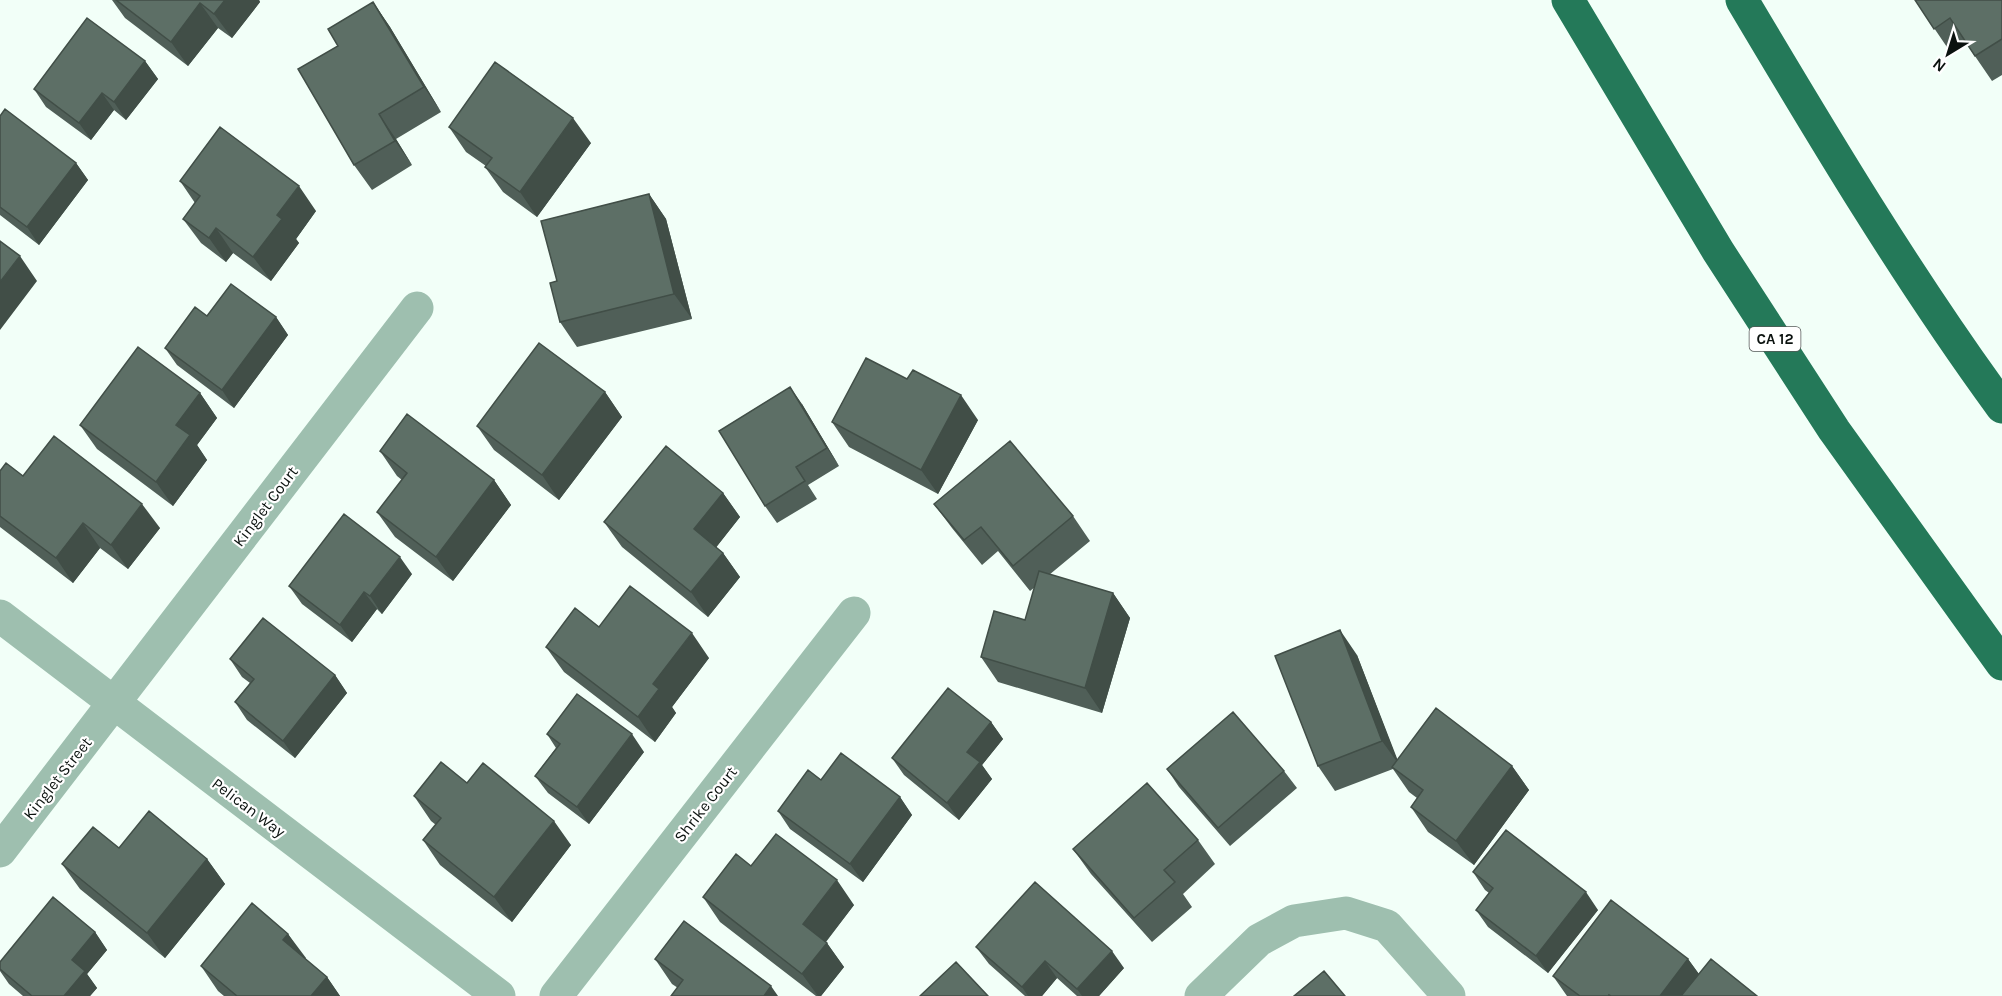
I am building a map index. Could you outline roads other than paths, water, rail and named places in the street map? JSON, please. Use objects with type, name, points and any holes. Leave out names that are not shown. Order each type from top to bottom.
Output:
[{"type":"highway","name":"CA 12","points":[[1568,0],[1718,251],[1834,430],[2002,664]]},
{"type":"highway","points":[[1742,0],[1835,156],[1951,336],[2002,407]]},
{"type":"street","name":"Kinglet Court","points":[[114,705],[417,308]]},
{"type":"street","name":"Shrike Court","points":[[556,996],[854,613]]},
{"type":"street","name":"Pelican Way","points":[[0,616],[499,996]]},
{"type":"street","name":"Kinglet Street","points":[[0,851],[114,705]]},
{"type":"street","points":[[1201,996],[1259,940],[1294,921],[1346,913],[1388,926],[1449,996]]}]
